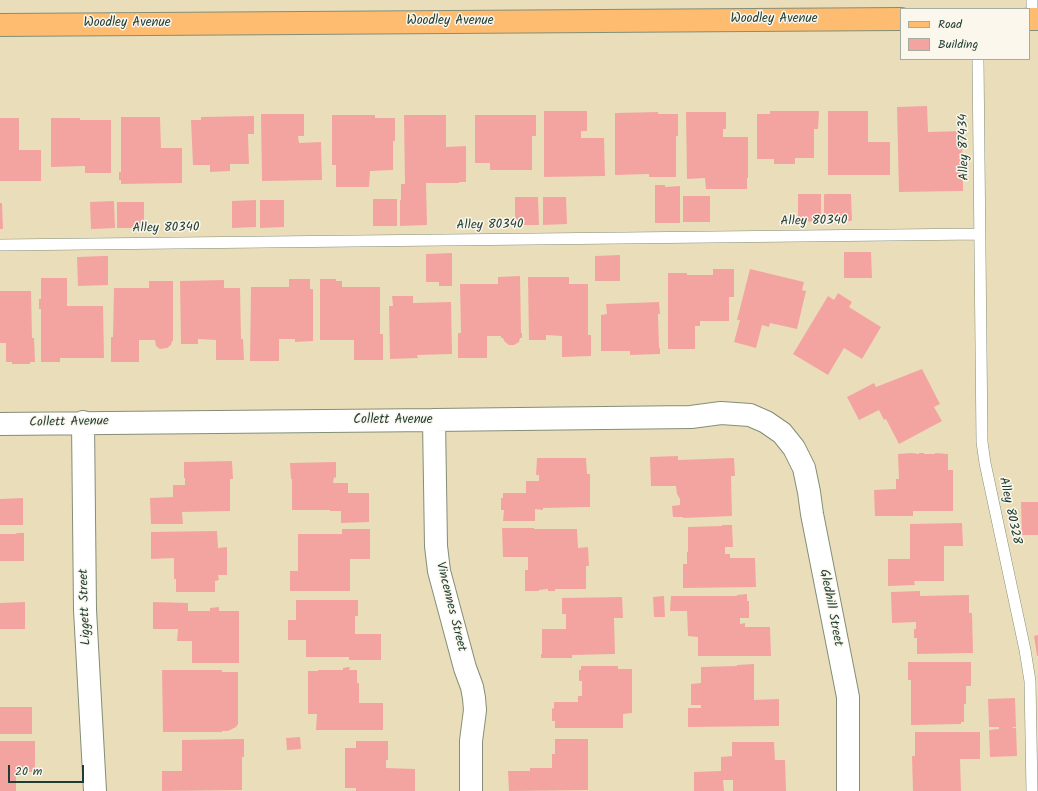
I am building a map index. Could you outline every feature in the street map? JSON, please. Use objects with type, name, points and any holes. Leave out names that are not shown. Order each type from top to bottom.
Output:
[{"type":"main road","name":"Woodley Avenue","points":[[0,24],[900,19]]},
{"type":"street","name":"Collett Avenue","points":[[0,424],[691,417],[721,413],[750,415],[766,422],[782,433]]},
{"type":"street","name":"Vincennes Street","points":[[434,420],[436,546],[439,571],[474,698],[475,710],[471,741],[471,791]]},
{"type":"street","name":"Liggett Street","points":[[83,422],[85,610],[95,791]]},
{"type":"street","name":"Gledhill Street","points":[[782,433],[794,448],[804,468],[848,697],[848,791]]},
{"type":"lane","name":"Alley 87434","points":[[978,60],[980,234]]},
{"type":"lane","name":"Alley 80340","points":[[0,245],[980,234]]},
{"type":"lane","name":"Alley 80328","points":[[980,234],[982,434],[984,463],[1025,650],[1030,681],[1032,791]]},
{"type":"building","points":[[927,106],[928,132],[962,131],[963,191],[899,192],[897,107]]},
{"type":"building","points":[[544,111],[587,111],[587,131],[581,131],[581,138],[604,138],[605,176],[544,177]]},
{"type":"building","points":[[770,111],[819,111],[818,129],[814,129],[814,158],[795,158],[795,164],[774,164],[774,159],[757,159],[757,114],[770,114]]},
{"type":"building","points":[[828,111],[868,111],[868,142],[890,142],[890,175],[828,175]]},
{"type":"building","points":[[658,112],[658,114],[678,114],[678,136],[676,136],[676,177],[649,177],[649,174],[615,175],[615,113]]},
{"type":"building","points":[[686,112],[726,112],[726,129],[723,129],[723,137],[748,137],[747,189],[706,189],[705,178],[687,179]]},
{"type":"building","points":[[261,114],[304,114],[304,136],[298,136],[299,143],[321,142],[322,180],[262,181]]},
{"type":"building","points":[[332,115],[375,115],[375,118],[395,118],[393,170],[370,171],[369,187],[336,187],[336,165],[332,165]]},
{"type":"building","points":[[404,115],[446,115],[446,147],[466,146],[466,182],[426,183],[427,225],[400,226],[401,184],[405,184]]},
{"type":"building","points":[[475,115],[536,115],[536,136],[532,136],[532,170],[490,170],[490,163],[475,163]]},
{"type":"building","points":[[254,116],[254,134],[248,134],[249,164],[230,164],[230,171],[210,172],[210,165],[193,165],[191,120],[201,120],[201,117]]},
{"type":"building","points":[[121,117],[160,117],[161,148],[182,148],[182,183],[121,184],[121,180],[119,180],[119,172],[121,172]]},
{"type":"building","points":[[0,118],[19,118],[19,150],[41,150],[41,181],[0,181]]},
{"type":"building","points":[[51,118],[111,120],[111,173],[85,173],[85,166],[51,167]]},
{"type":"building","points":[[655,185],[665,185],[665,187],[680,186],[680,223],[655,223]]},
{"type":"building","points":[[798,194],[821,194],[821,221],[798,222]]},
{"type":"building","points":[[825,194],[851,194],[851,221],[824,221]]},
{"type":"building","points":[[683,196],[710,196],[710,222],[683,222]]},
{"type":"building","points":[[515,197],[538,197],[539,225],[515,225]]},
{"type":"building","points":[[543,197],[566,197],[567,224],[543,225]]},
{"type":"building","points":[[373,199],[397,199],[397,226],[373,226]]},
{"type":"building","points":[[256,200],[256,227],[232,228],[232,201]]},
{"type":"building","points":[[260,200],[284,200],[284,227],[260,228]]},
{"type":"building","points":[[114,201],[115,228],[91,229],[90,202]]},
{"type":"building","points":[[117,202],[144,202],[144,228],[117,228]]},
{"type":"building","points":[[0,203],[2,203],[3,229],[0,229]]},
{"type":"building","points":[[844,252],[871,252],[872,278],[844,278]]},
{"type":"building","points":[[452,253],[452,286],[439,286],[439,282],[426,282],[426,254]]},
{"type":"building","points":[[620,255],[620,281],[595,281],[595,256]]},
{"type":"building","points":[[108,256],[108,285],[78,286],[77,257]]},
{"type":"building","points":[[713,269],[734,269],[734,297],[729,297],[729,321],[700,321],[700,326],[695,326],[695,349],[668,349],[668,273],[713,275]]},
{"type":"building","points":[[750,269],[804,282],[802,290],[806,291],[797,329],[770,323],[769,327],[762,325],[756,348],[734,342],[740,320],[737,320]]},
{"type":"building","points":[[520,276],[522,338],[520,338],[519,342],[514,345],[509,345],[503,338],[501,338],[501,336],[487,336],[487,358],[458,358],[458,333],[461,333],[460,284],[498,284],[498,277]]},
{"type":"building","points":[[528,277],[569,277],[569,284],[588,284],[588,335],[591,335],[591,356],[562,357],[562,336],[546,335],[546,340],[529,340]]},
{"type":"building","points":[[41,278],[67,278],[67,306],[103,306],[104,358],[60,358],[60,362],[41,362],[41,309],[39,309],[39,299],[41,299]]},
{"type":"building","points":[[289,279],[310,279],[310,289],[313,289],[313,341],[295,342],[295,339],[279,339],[279,361],[250,361],[251,287],[289,287]]},
{"type":"building","points":[[320,279],[336,279],[336,281],[342,281],[342,287],[380,287],[380,334],[383,334],[383,360],[354,360],[354,340],[320,340]]},
{"type":"building","points":[[224,280],[224,288],[240,288],[241,339],[243,339],[244,360],[216,360],[216,340],[198,339],[198,344],[181,344],[180,281]]},
{"type":"building","points":[[149,281],[173,281],[173,341],[167,348],[160,349],[156,346],[155,340],[139,340],[139,362],[111,362],[114,288],[149,288]]},
{"type":"building","points":[[0,291],[31,291],[32,338],[34,338],[35,362],[30,362],[30,364],[12,364],[12,362],[6,362],[6,343],[0,343]]},
{"type":"building","points":[[838,293],[852,302],[849,307],[881,327],[862,359],[844,348],[828,375],[793,354],[828,296],[834,300]]},
{"type":"building","points":[[392,296],[413,296],[413,303],[451,302],[452,354],[417,355],[418,358],[390,359],[389,306],[393,306]]},
{"type":"building","points":[[659,302],[660,314],[658,314],[660,354],[630,355],[630,351],[601,351],[601,315],[607,314],[606,304]]},
{"type":"building","points":[[922,369],[940,404],[934,407],[942,421],[899,444],[886,419],[884,420],[879,410],[859,420],[847,397],[874,383],[876,387]]},
{"type":"building","points":[[898,454],[948,454],[948,470],[953,470],[953,511],[913,511],[913,516],[875,516],[874,490],[896,489],[896,479],[899,479]]},
{"type":"building","points":[[678,456],[678,460],[734,458],[735,476],[731,476],[732,516],[673,517],[672,506],[680,505],[680,499],[677,494],[676,486],[651,486],[650,457]]},
{"type":"building","points":[[537,458],[586,458],[587,474],[590,474],[590,507],[543,508],[543,510],[535,509],[535,521],[503,521],[504,510],[501,510],[501,498],[503,498],[503,493],[526,493],[526,481],[539,481],[539,475],[536,475]]},
{"type":"building","points":[[232,461],[233,479],[230,479],[230,511],[182,512],[183,524],[151,524],[150,498],[173,497],[173,485],[185,485],[184,462]]},
{"type":"building","points":[[336,462],[336,478],[334,477],[333,483],[348,483],[348,493],[369,493],[369,522],[341,523],[341,511],[292,510],[292,479],[290,463]]},
{"type":"building","points":[[23,498],[23,525],[0,525],[0,499]]},
{"type":"building","points":[[1021,502],[1038,502],[1038,535],[1022,535]]},
{"type":"building","points":[[962,523],[963,546],[944,546],[944,581],[914,581],[915,585],[888,586],[888,559],[910,559],[910,524]]},
{"type":"building","points":[[732,525],[733,547],[725,547],[725,554],[730,554],[730,558],[755,558],[756,587],[683,588],[683,564],[687,564],[688,552],[688,527]]},
{"type":"building","points":[[502,528],[577,529],[578,548],[588,547],[589,566],[586,566],[586,589],[555,589],[555,591],[548,591],[548,589],[539,591],[525,591],[525,570],[528,570],[528,557],[503,557]]},
{"type":"building","points":[[342,529],[370,529],[370,559],[350,559],[350,591],[290,591],[290,571],[298,571],[298,534],[342,534]]},
{"type":"building","points":[[217,531],[218,548],[227,547],[227,575],[218,575],[219,580],[215,581],[215,592],[176,592],[176,579],[174,579],[174,558],[151,559],[151,532]]},
{"type":"building","points":[[16,533],[24,533],[24,561],[0,561],[0,534],[17,534]]},
{"type":"building","points":[[920,591],[920,596],[969,595],[969,613],[972,613],[973,653],[917,654],[917,638],[914,638],[916,622],[892,623],[891,592]]},
{"type":"building","points":[[747,594],[747,601],[749,601],[749,618],[740,618],[740,624],[745,623],[745,627],[770,627],[771,656],[698,656],[698,637],[688,636],[687,611],[670,611],[671,596],[737,596]]},
{"type":"building","points":[[664,596],[665,617],[654,617],[653,597]]},
{"type":"building","points":[[622,597],[623,618],[614,618],[615,654],[572,655],[572,658],[541,658],[542,629],[566,629],[566,614],[562,614],[562,598]]},
{"type":"building","points":[[296,600],[358,600],[358,616],[355,616],[355,634],[381,634],[381,660],[349,660],[349,657],[306,657],[306,640],[288,640],[288,620],[296,620]]},
{"type":"building","points":[[25,602],[25,629],[0,629],[0,603]]},
{"type":"building","points":[[153,602],[188,603],[188,611],[210,611],[210,608],[219,607],[219,611],[239,611],[239,663],[192,663],[192,641],[177,641],[178,629],[153,629]]},
{"type":"building","points":[[1038,635],[1038,656],[1037,656],[1034,636]]},
{"type":"building","points":[[908,662],[971,662],[971,686],[966,686],[964,722],[961,722],[961,724],[911,725],[911,680],[908,680]]},
{"type":"building","points":[[754,664],[754,700],[779,699],[779,726],[688,727],[688,708],[701,708],[701,705],[691,705],[691,684],[701,683],[701,667]]},
{"type":"building","points":[[581,666],[618,666],[618,669],[632,669],[632,713],[623,714],[623,728],[555,728],[555,721],[552,721],[552,708],[554,709],[554,702],[578,702],[578,696],[582,696],[582,681],[579,681],[579,670],[581,670]]},
{"type":"building","points":[[350,667],[349,670],[357,670],[357,683],[359,683],[359,703],[383,703],[383,730],[316,730],[317,714],[308,714],[308,671],[343,670],[343,668]]},
{"type":"building","points":[[162,670],[222,670],[222,672],[238,672],[238,724],[236,727],[222,732],[163,732]]},
{"type":"building","points":[[1015,698],[1016,727],[1012,728],[1016,728],[1017,756],[990,757],[989,730],[999,729],[999,727],[989,727],[988,699]]},
{"type":"building","points":[[0,707],[32,707],[32,734],[0,734]]},
{"type":"building","points":[[915,732],[980,732],[980,759],[960,759],[961,791],[913,791],[912,756],[915,756]]},
{"type":"building","points":[[300,737],[301,749],[287,750],[286,738]]},
{"type":"building","points":[[244,739],[244,757],[242,757],[242,790],[162,791],[162,771],[182,771],[182,740]]},
{"type":"building","points":[[555,739],[588,739],[588,790],[509,791],[508,771],[530,771],[530,768],[552,768],[552,754],[555,754]]},
{"type":"building","points":[[0,741],[35,741],[35,772],[16,772],[16,791],[0,791]]},
{"type":"building","points":[[356,741],[388,741],[388,760],[386,760],[386,768],[415,769],[415,791],[356,791],[356,788],[345,788],[345,748],[356,748]]},
{"type":"building","points":[[732,742],[774,742],[775,760],[785,760],[786,791],[733,791],[733,780],[723,780],[724,791],[694,791],[694,772],[721,771],[721,757],[732,756]]}]
